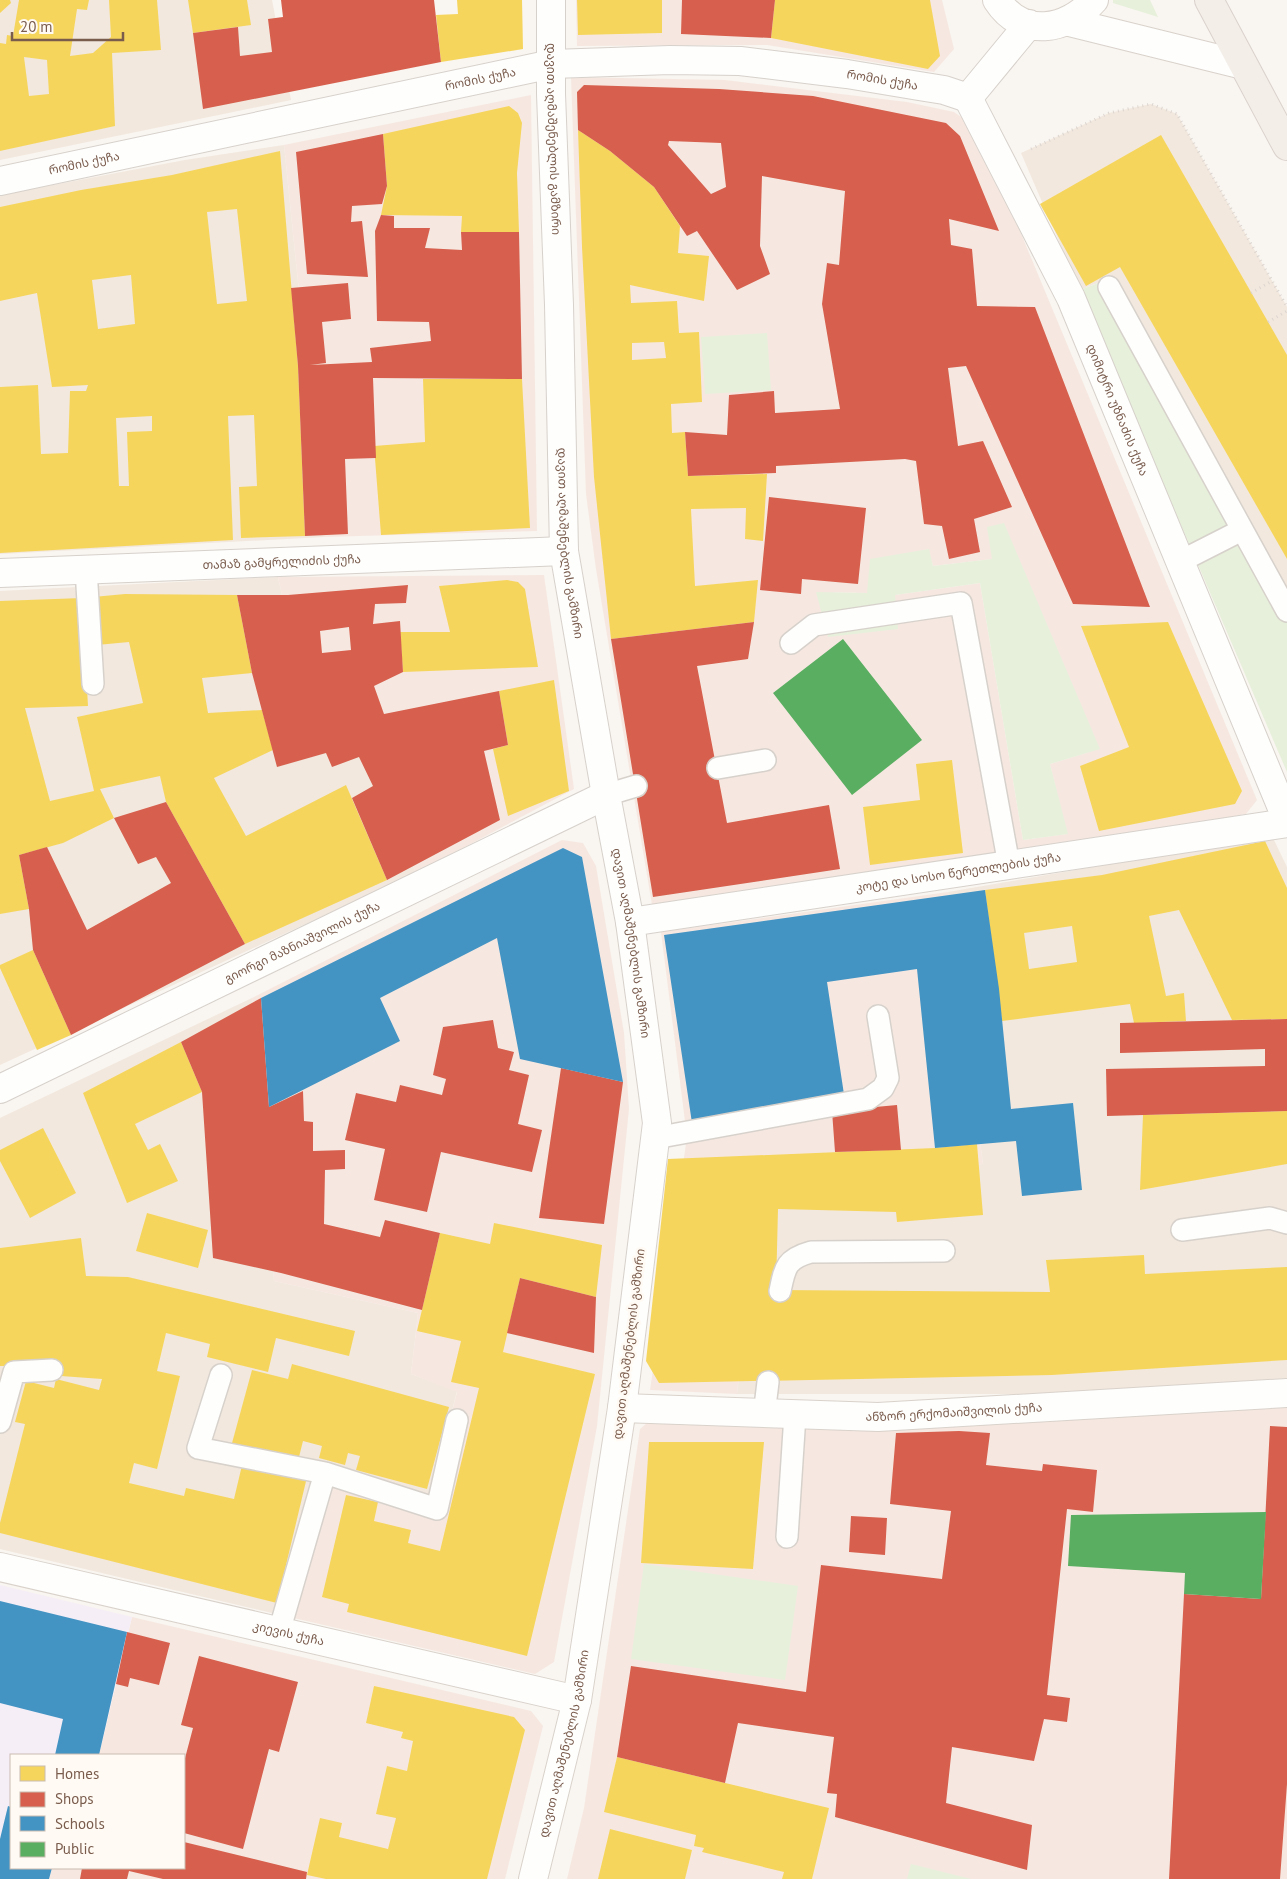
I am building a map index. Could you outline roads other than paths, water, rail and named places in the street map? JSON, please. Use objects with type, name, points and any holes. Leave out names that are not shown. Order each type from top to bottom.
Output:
[{"type":"main road","points":[[1209,0],[1287,146]]},
{"type":"street","name":"დავით აღმაშენებლის გამზირი","points":[[533,1879],[577,1700],[622,1408],[657,1123],[630,922],[564,551],[551,0]]},
{"type":"street","points":[[997,0],[1013,17],[1029,24],[1049,26],[1068,22],[1083,12],[1094,0]]},
{"type":"street","points":[[1068,22],[1243,65]]},
{"type":"street","points":[[968,98],[1029,24]]},
{"type":"street","name":"რომის ქუჩა","points":[[0,181],[552,64],[670,60],[759,63],[944,90],[968,98]]},
{"type":"street","name":"დიმიტრი უზნაძის ქუჩა","points":[[968,98],[1071,298],[1182,561],[1287,822]]},
{"type":"street","name":"თამაზ გამყრელიძის ქუჩა","points":[[0,573],[86,568],[564,551]]},
{"type":"street","name":"გიორგი მაზნიაშვილის ქუჩა","points":[[0,1089],[606,795]]},
{"type":"street","name":"კოტე და სოსო წერეთლების ქუჩა","points":[[630,922],[1287,822]]},
{"type":"street","name":"ანზორ ერქომაიშვილის ქუჩა","points":[[622,1408],[764,1415],[878,1417],[1287,1393]]},
{"type":"street","name":"კიევის ქუჩა","points":[[0,1567],[577,1700]]},
{"type":"lane","points":[[1109,288],[1287,611]]},
{"type":"lane","points":[[1182,561],[1242,530]]},
{"type":"lane","points":[[86,568],[93,684]]},
{"type":"lane","points":[[792,644],[814,625],[961,604],[1009,865]]},
{"type":"lane","points":[[718,768],[765,760]]},
{"type":"lane","points":[[606,795],[636,786]]},
{"type":"lane","points":[[655,1138],[868,1100],[883,1088],[888,1078],[878,1016]]},
{"type":"lane","points":[[1182,1230],[1270,1218],[1287,1223]]},
{"type":"lane","points":[[780,1291],[784,1270],[795,1256],[811,1252],[944,1251]]},
{"type":"lane","points":[[0,1422],[14,1372],[52,1370]]},
{"type":"lane","points":[[220,1375],[198,1448],[325,1473],[437,1509],[457,1420]]},
{"type":"lane","points":[[764,1415],[768,1382]]},
{"type":"lane","points":[[787,1537],[796,1415]]},
{"type":"lane","points":[[278,1632],[325,1473]]}]
